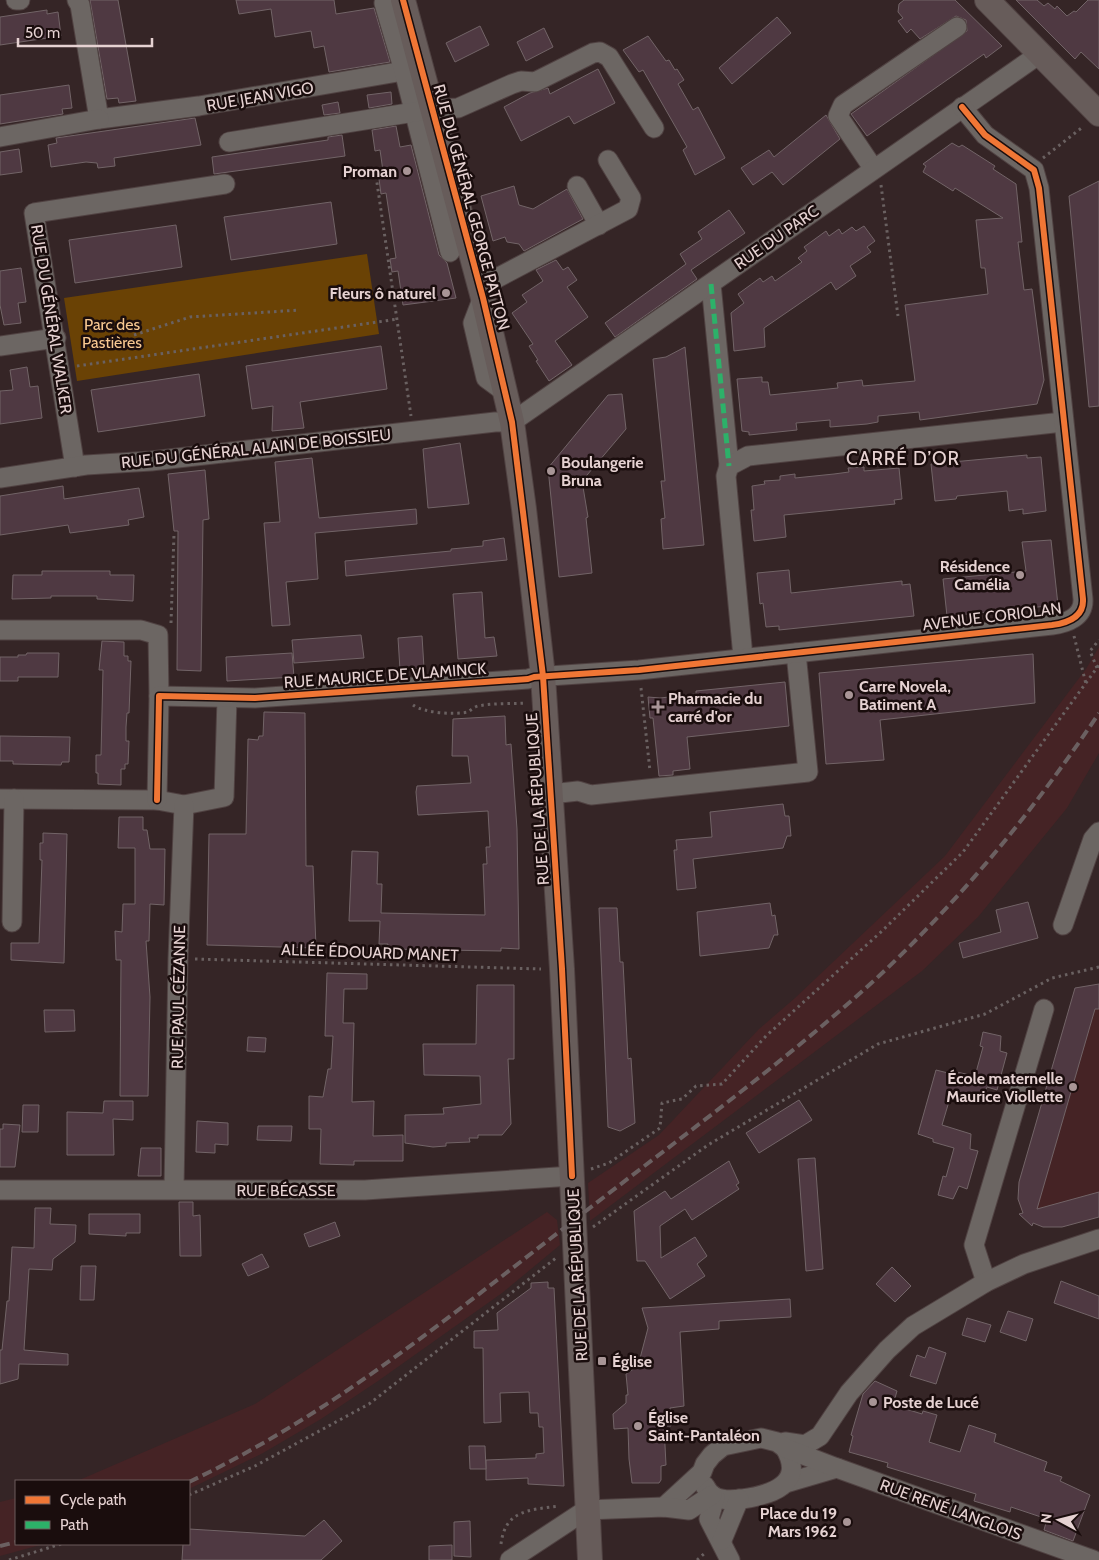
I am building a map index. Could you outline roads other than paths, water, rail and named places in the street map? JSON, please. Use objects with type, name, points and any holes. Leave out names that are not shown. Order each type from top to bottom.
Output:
[{"type":"main road","points":[[987,0],[1041,53],[1093,119]]},
{"type":"main road","name":"RUE DU GÉNÉRAL GEORGE PATTON","points":[[394,1],[423,111],[482,292],[512,422]]},
{"type":"main road","name":"RUE DE LA RÉPUBLIQUE","points":[[512,422],[545,702],[562,969],[573,1221],[576,1239],[586,1510],[590,1560]]},
{"type":"street","points":[[77,0],[80,5],[98,119]]},
{"type":"street","points":[[873,168],[838,116],[843,105],[957,27]]},
{"type":"street","points":[[229,142],[423,111],[458,108],[512,84],[521,81],[535,82],[593,53],[600,52],[608,58],[654,128]]},
{"type":"street","name":"RUE DU PARC","points":[[512,422],[711,284],[873,168],[1041,53]]},
{"type":"street","name":"RUE JEAN VIGO","points":[[0,137],[98,119],[199,106],[413,69]]},
{"type":"street","name":"AVENUE CORIOLAN","points":[[543,676],[639,670],[743,657],[1052,625],[1074,619],[1081,610],[1083,599],[1039,188],[1034,170],[985,135],[962,107]]},
{"type":"street","points":[[423,111],[450,252]]},
{"type":"street","points":[[482,292],[628,209],[631,205],[631,198],[608,160]]},
{"type":"street","name":"RUE DU GÉNÉRAL WALKER","points":[[75,467],[56,338],[34,213],[225,184]]},
{"type":"street","points":[[577,186],[599,225]]},
{"type":"street","points":[[711,284],[729,466],[726,476],[743,657]]},
{"type":"street","points":[[0,346],[56,338]]},
{"type":"street","name":"RUE DU GÉNÉRAL ALAIN DE BOISSIEU","points":[[0,478],[75,467],[151,461],[495,422],[512,422]]},
{"type":"street","points":[[729,466],[748,456],[1063,422]]},
{"type":"street","points":[[0,630],[141,630],[158,635],[157,800]]},
{"type":"street","points":[[551,794],[578,791],[591,795],[808,772],[796,653]]},
{"type":"street","name":"RUE MAURICE DE VLAMINCK","points":[[159,696],[219,697],[402,688],[528,680],[543,676]]},
{"type":"street","points":[[12,922],[7,799],[157,800],[184,805],[224,797],[219,697]]},
{"type":"street","name":"RUE PAUL CÉZANNE","points":[[174,1189],[178,959],[184,805]]},
{"type":"street","points":[[1063,925],[1094,839],[1099,832]]},
{"type":"street","points":[[986,1282],[974,1245],[1044,1009]]},
{"type":"street","name":"RUE BÉCASSE","points":[[0,1190],[365,1190],[572,1176]]},
{"type":"street","points":[[781,1445],[805,1444],[820,1436],[848,1393],[886,1350],[913,1326],[986,1282],[1024,1264],[1099,1239]]},
{"type":"street","name":"RUE RENÉ LANGLOIS","points":[[664,1507],[702,1472],[712,1455],[723,1446],[760,1438],[1052,1553],[1093,1560]]},
{"type":"street","points":[[781,1445],[790,1457],[791,1471],[786,1483]]},
{"type":"street","points":[[702,1472],[706,1488],[714,1496],[722,1500],[760,1496],[778,1490],[786,1483],[837,1468]]},
{"type":"street","points":[[505,1553],[586,1510],[664,1507],[689,1510],[714,1496]]},
{"type":"street","points":[[714,1496],[709,1519],[722,1540],[730,1560]]},
{"type":"street","points":[[722,1540],[739,1499]]},
{"type":"railway","points":[[190,1481],[242,1455],[293,1425],[342,1394],[437,1326],[692,1130],[843,1008],[910,946],[969,883],[1023,818],[1075,749],[1099,713]]},
{"type":"railway","points":[[0,1546],[15,1542]]},
{"type":"place","name":"Proman","points":[[407,171]]},
{"type":"place","name":"Fleurs ô naturel","points":[[446,293]]},
{"type":"place","name":"Boulangerie Bruna","points":[[551,471]]},
{"type":"place","name":"Résidence Camélia","points":[[1020,575]]},
{"type":"place","name":"Carre Novela, Batiment A","points":[[849,695]]},
{"type":"place","name":"Pharmacie du carré d'or","points":[[658,707]]},
{"type":"place","name":"École maternelle Maurice Viollette","points":[[1073,1087]]},
{"type":"place","name":"Église","points":[[602,1361]]},
{"type":"place","name":"Poste de Lucé","points":[[873,1402]]},
{"type":"place","name":"Église Saint-Pantaléon","points":[[638,1426]]},
{"type":"place","name":"Place du 19 Mars 1962","points":[[847,1522]]},
{"type":"district","name":"CARRÉ D’OR","points":[[903,458]]},
{"type":"park label","name":"Parc des Pastières","points":[[112,333]]}]
